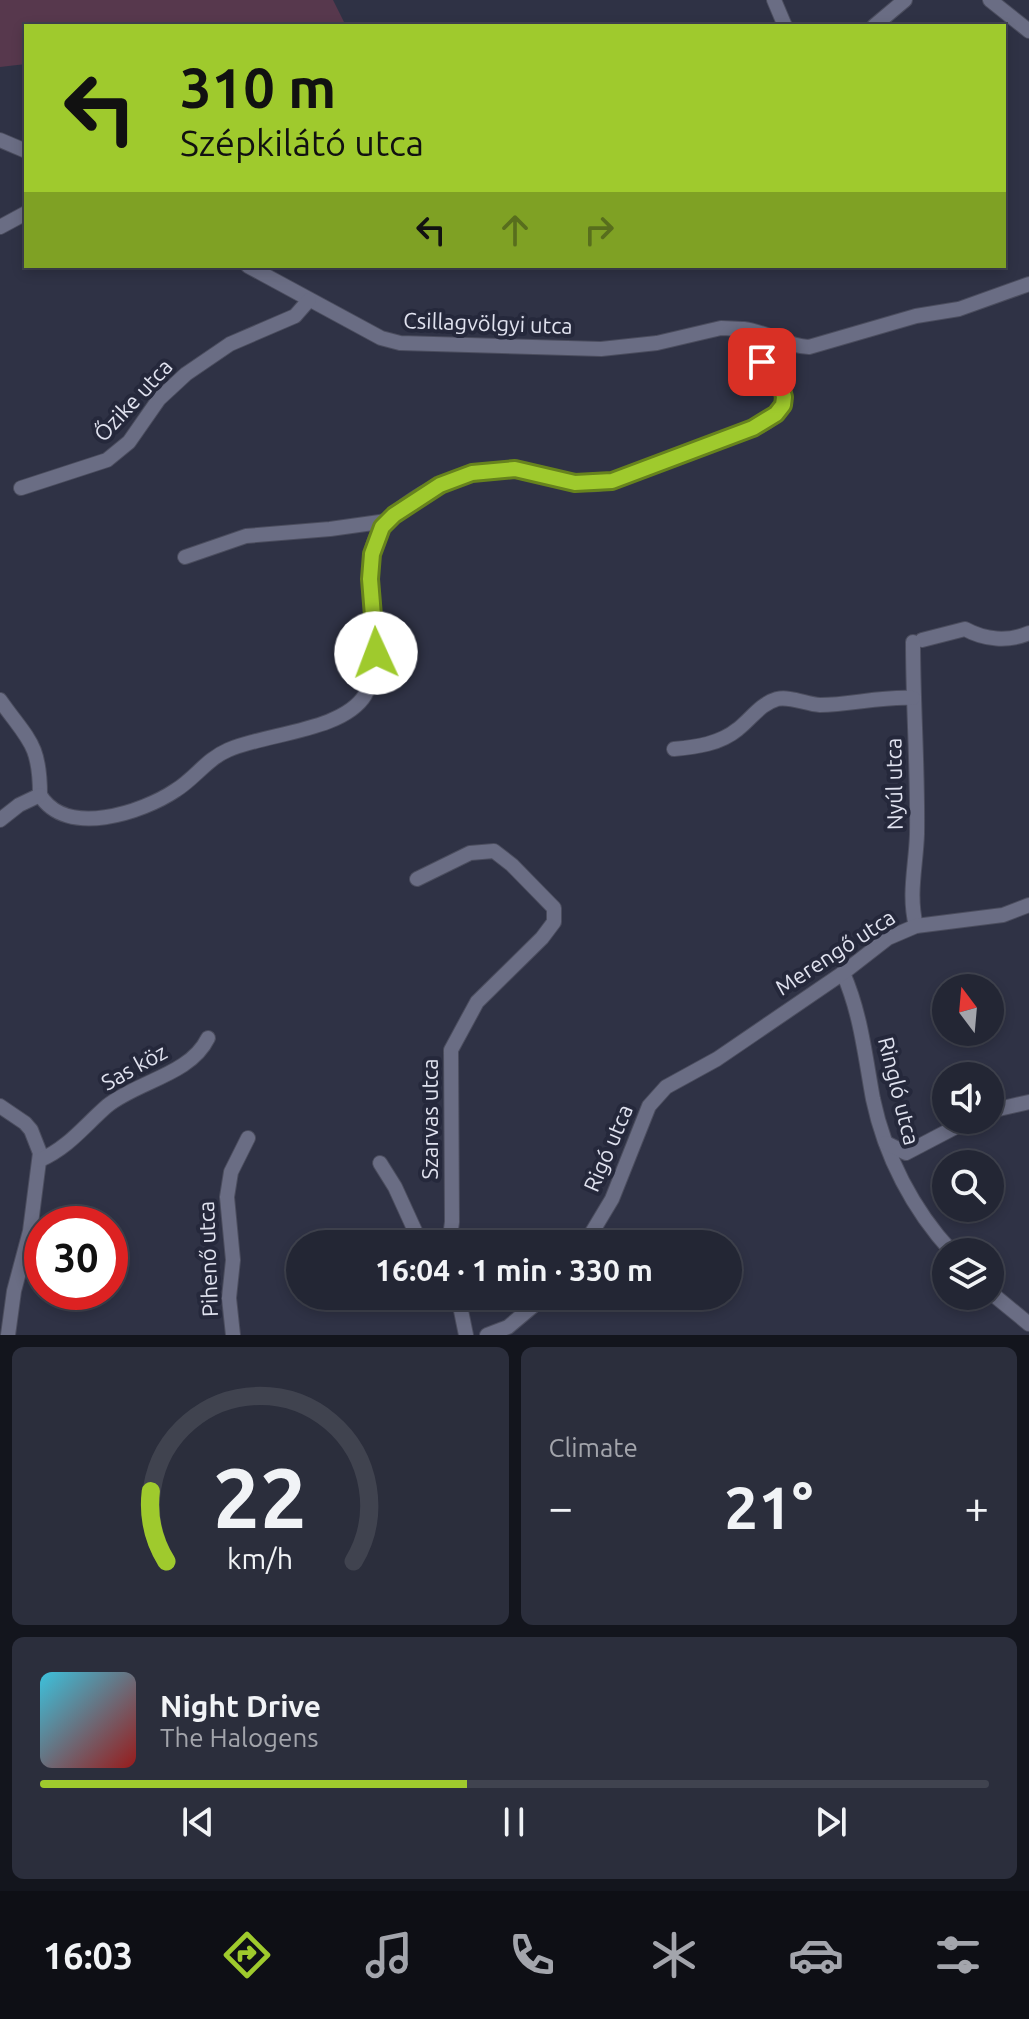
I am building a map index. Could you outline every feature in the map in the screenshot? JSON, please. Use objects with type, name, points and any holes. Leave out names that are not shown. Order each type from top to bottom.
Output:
[{"type":"street","points":[[774,0],[784,24]]},
{"type":"street","points":[[876,24],[905,0]]},
{"type":"street","points":[[990,0],[1029,31]]},
{"type":"street","points":[[0,140],[24,150]]},
{"type":"street","points":[[0,227],[24,214]]},
{"type":"street","name":"Csillagvölgyi utca","points":[[252,268],[381,338],[419,345],[607,349],[657,343],[721,328],[766,333],[797,346],[809,347],[916,316],[959,309],[1029,284]]},
{"type":"street","name":"Őzike utca","points":[[21,488],[107,460],[129,442],[159,399],[186,374],[230,344],[295,316],[309,300]]},
{"type":"street","points":[[0,700],[35,748],[39,761],[40,795],[48,808],[64,817],[88,820],[166,796],[180,788],[207,762],[231,748],[345,715],[361,702],[374,668],[376,622],[370,565],[375,541],[387,521],[440,485],[472,473],[515,469],[575,483],[612,481],[766,422],[783,405],[783,388],[779,378],[750,349],[743,329]]},
{"type":"street","points":[[185,557],[246,536],[387,521]]},
{"type":"street","name":"Nyúl utca","points":[[916,926],[911,889],[917,835],[913,698],[917,641],[965,629],[979,636],[1015,639],[1029,633]]},
{"type":"street","points":[[674,749],[700,746],[728,736],[760,708],[779,699],[820,705],[883,697],[913,698]]},
{"type":"street","points":[[0,820],[19,805],[40,795]]},
{"type":"street","name":"Szarvas utca","points":[[417,879],[470,853],[494,851],[554,908],[554,922],[542,938],[477,1002],[451,1050],[451,1230]]},
{"type":"street","name":"Merengő utca","points":[[682,1078],[717,1059],[843,973],[888,938],[916,926],[1003,915],[1029,905]]},
{"type":"street","name":"Ringló utca","points":[[843,973],[866,1047],[874,1102],[886,1143],[904,1185],[940,1238]]},
{"type":"street","name":"Sas köz","points":[[40,1160],[63,1149],[116,1100],[181,1067],[203,1049],[208,1038]]},
{"type":"street","name":"Rigó utca","points":[[593,1230],[612,1199],[649,1106],[666,1087],[682,1078]]},
{"type":"street","points":[[1004,1108],[1029,1102]]},
{"type":"street","points":[[0,1106],[13,1113],[31,1130],[40,1160],[30,1231],[14,1291],[8,1335]]},
{"type":"street","points":[[886,1143],[906,1153],[942,1134]]},
{"type":"street","name":"Pihenő utca","points":[[233,1335],[229,1298],[233,1260],[227,1197],[231,1172],[248,1138]]},
{"type":"street","points":[[380,1163],[415,1230]]},
{"type":"street","points":[[1004,1303],[1029,1324]]},
{"type":"street","points":[[461,1310],[466,1335]]},
{"type":"street","points":[[487,1335],[508,1327],[528,1310]]},
{"type":"shaded area","points":[[0,0],[333,0],[345,24],[24,24],[24,64],[0,67]]},
{"type":"route","points":[[376,653],[370,565],[375,541],[382,527],[394,515],[440,485],[472,473],[515,469],[575,483],[612,481],[753,428],[766,422],[783,405],[783,388],[779,378],[762,362]]}]
